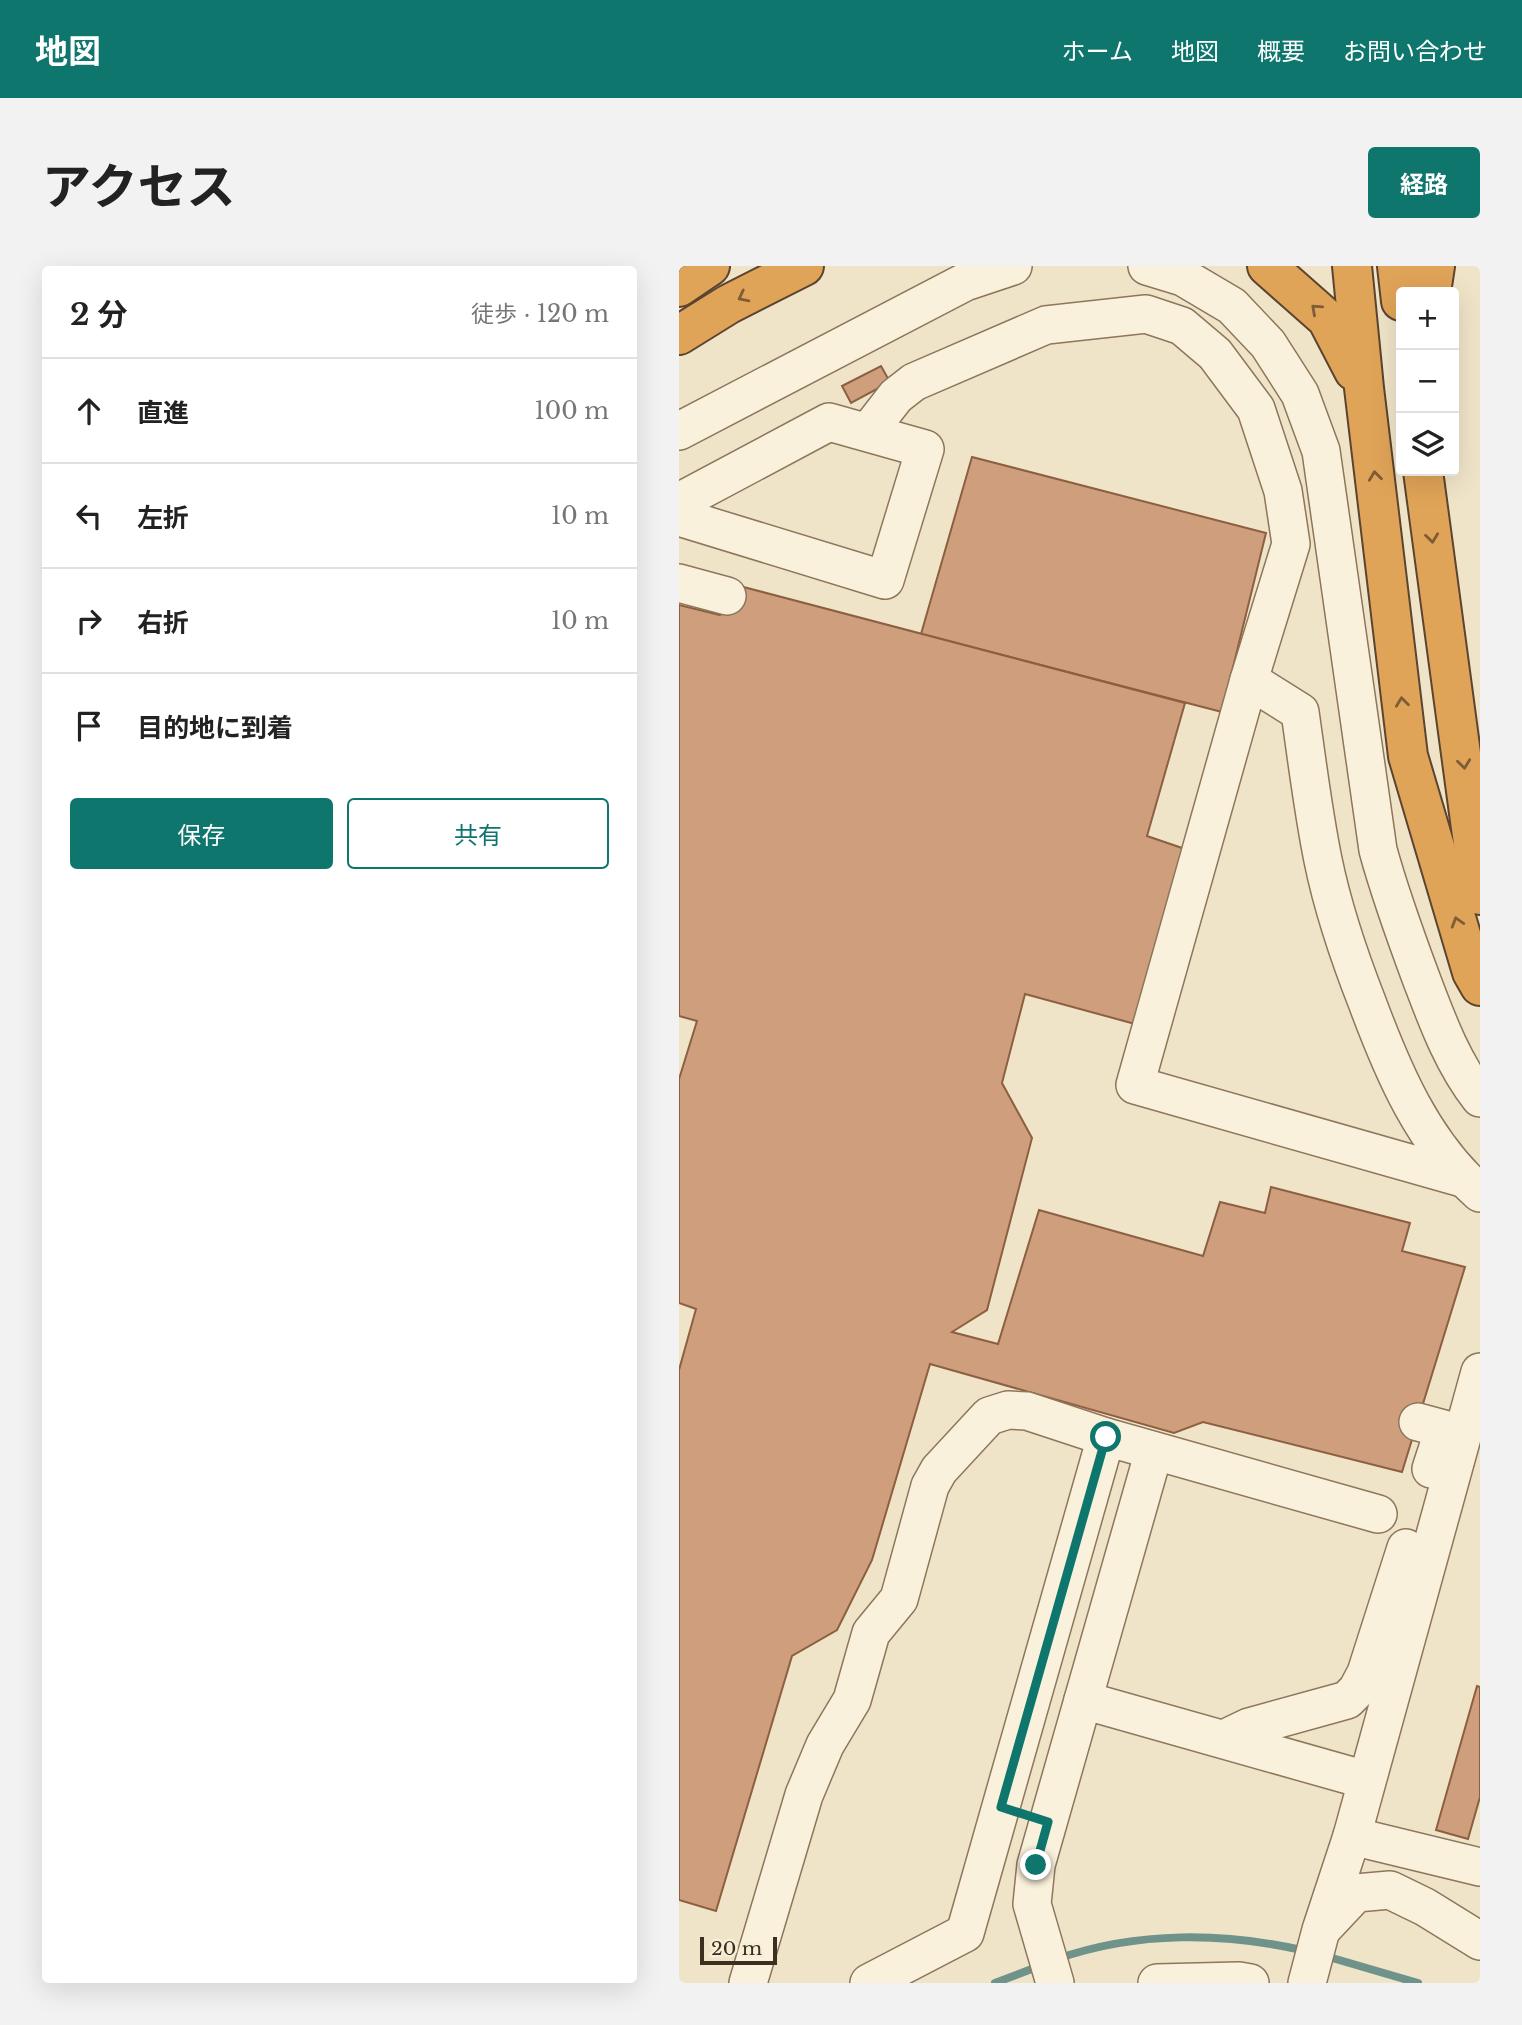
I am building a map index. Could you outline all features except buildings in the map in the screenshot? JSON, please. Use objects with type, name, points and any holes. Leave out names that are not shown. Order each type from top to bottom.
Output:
[{"type":"highway","points":[[679,287],[710,266]]},
{"type":"highway","points":[[679,335],[729,304],[804,266]]},
{"type":"highway","points":[[1266,266],[1327,319],[1364,388]]},
{"type":"highway","points":[[1352,266],[1408,756],[1472,972],[1480,986]]},
{"type":"highway","points":[[1397,266],[1399,287]]},
{"type":"highway","points":[[1432,287],[1435,266]]},
{"type":"highway","points":[[1424,476],[1480,895]]},
{"type":"street","points":[[679,431],[965,282],[1013,266]]},
{"type":"street","points":[[1147,266],[1183,276],[1231,306],[1268,344],[1300,394],[1321,451],[1378,850],[1392,900],[1438,1024],[1463,1076],[1480,1098]]},
{"type":"street","points":[[868,432],[896,396],[914,382],[1046,325],[1146,314],[1182,326],[1215,354],[1256,409],[1283,492],[1291,544],[1249,680],[1135,1085],[1471,1185]]},
{"type":"street","points":[[679,502],[829,422],[925,449],[885,580],[679,517]]},
{"type":"street","points":[[679,583],[727,596]]},
{"type":"street","points":[[1249,680],[1300,712],[1323,860],[1345,946],[1390,1064],[1415,1113],[1471,1185]]},
{"type":"street","points":[[1323,860],[1378,850]]},
{"type":"street","points":[[1307,1983],[1321,1930],[1352,1836],[1480,1372]]},
{"type":"street","points":[[748,1983],[804,1795],[825,1745],[852,1700],[871,1633],[899,1599],[930,1486],[939,1470],[989,1416],[1008,1410],[1027,1411],[1106,1437],[1378,1514]]},
{"type":"street","points":[[1224,1739],[1249,1727],[1347,1699],[1357,1690],[1366,1673],[1444,1429],[1418,1422]]},
{"type":"street","points":[[869,1983],[965,1933],[1106,1437]]},
{"type":"street","points":[[1055,1983],[1032,1904],[1036,1865],[1154,1451]]},
{"type":"street","points":[[1083,1700],[1366,1780]]},
{"type":"street","points":[[1001,1807],[1048,1822]]},
{"type":"street","points":[[1352,1836],[1480,1867]]},
{"type":"street","points":[[1321,1930],[1356,1893],[1390,1890],[1425,1907],[1480,1941]]},
{"type":"street","points":[[1157,1983],[1250,1983]]},
{"type":"waterway","points":[[1057,1959],[1118,1943],[1181,1937],[1244,1940],[1306,1951]]},
{"type":"waterway","points":[[1322,1955],[1418,1983]]},
{"type":"waterway","points":[[995,1983],[1042,1965]]},
{"type":"route","points":[[1036,1865],[1048,1822],[1001,1807],[1106,1437]]}]
